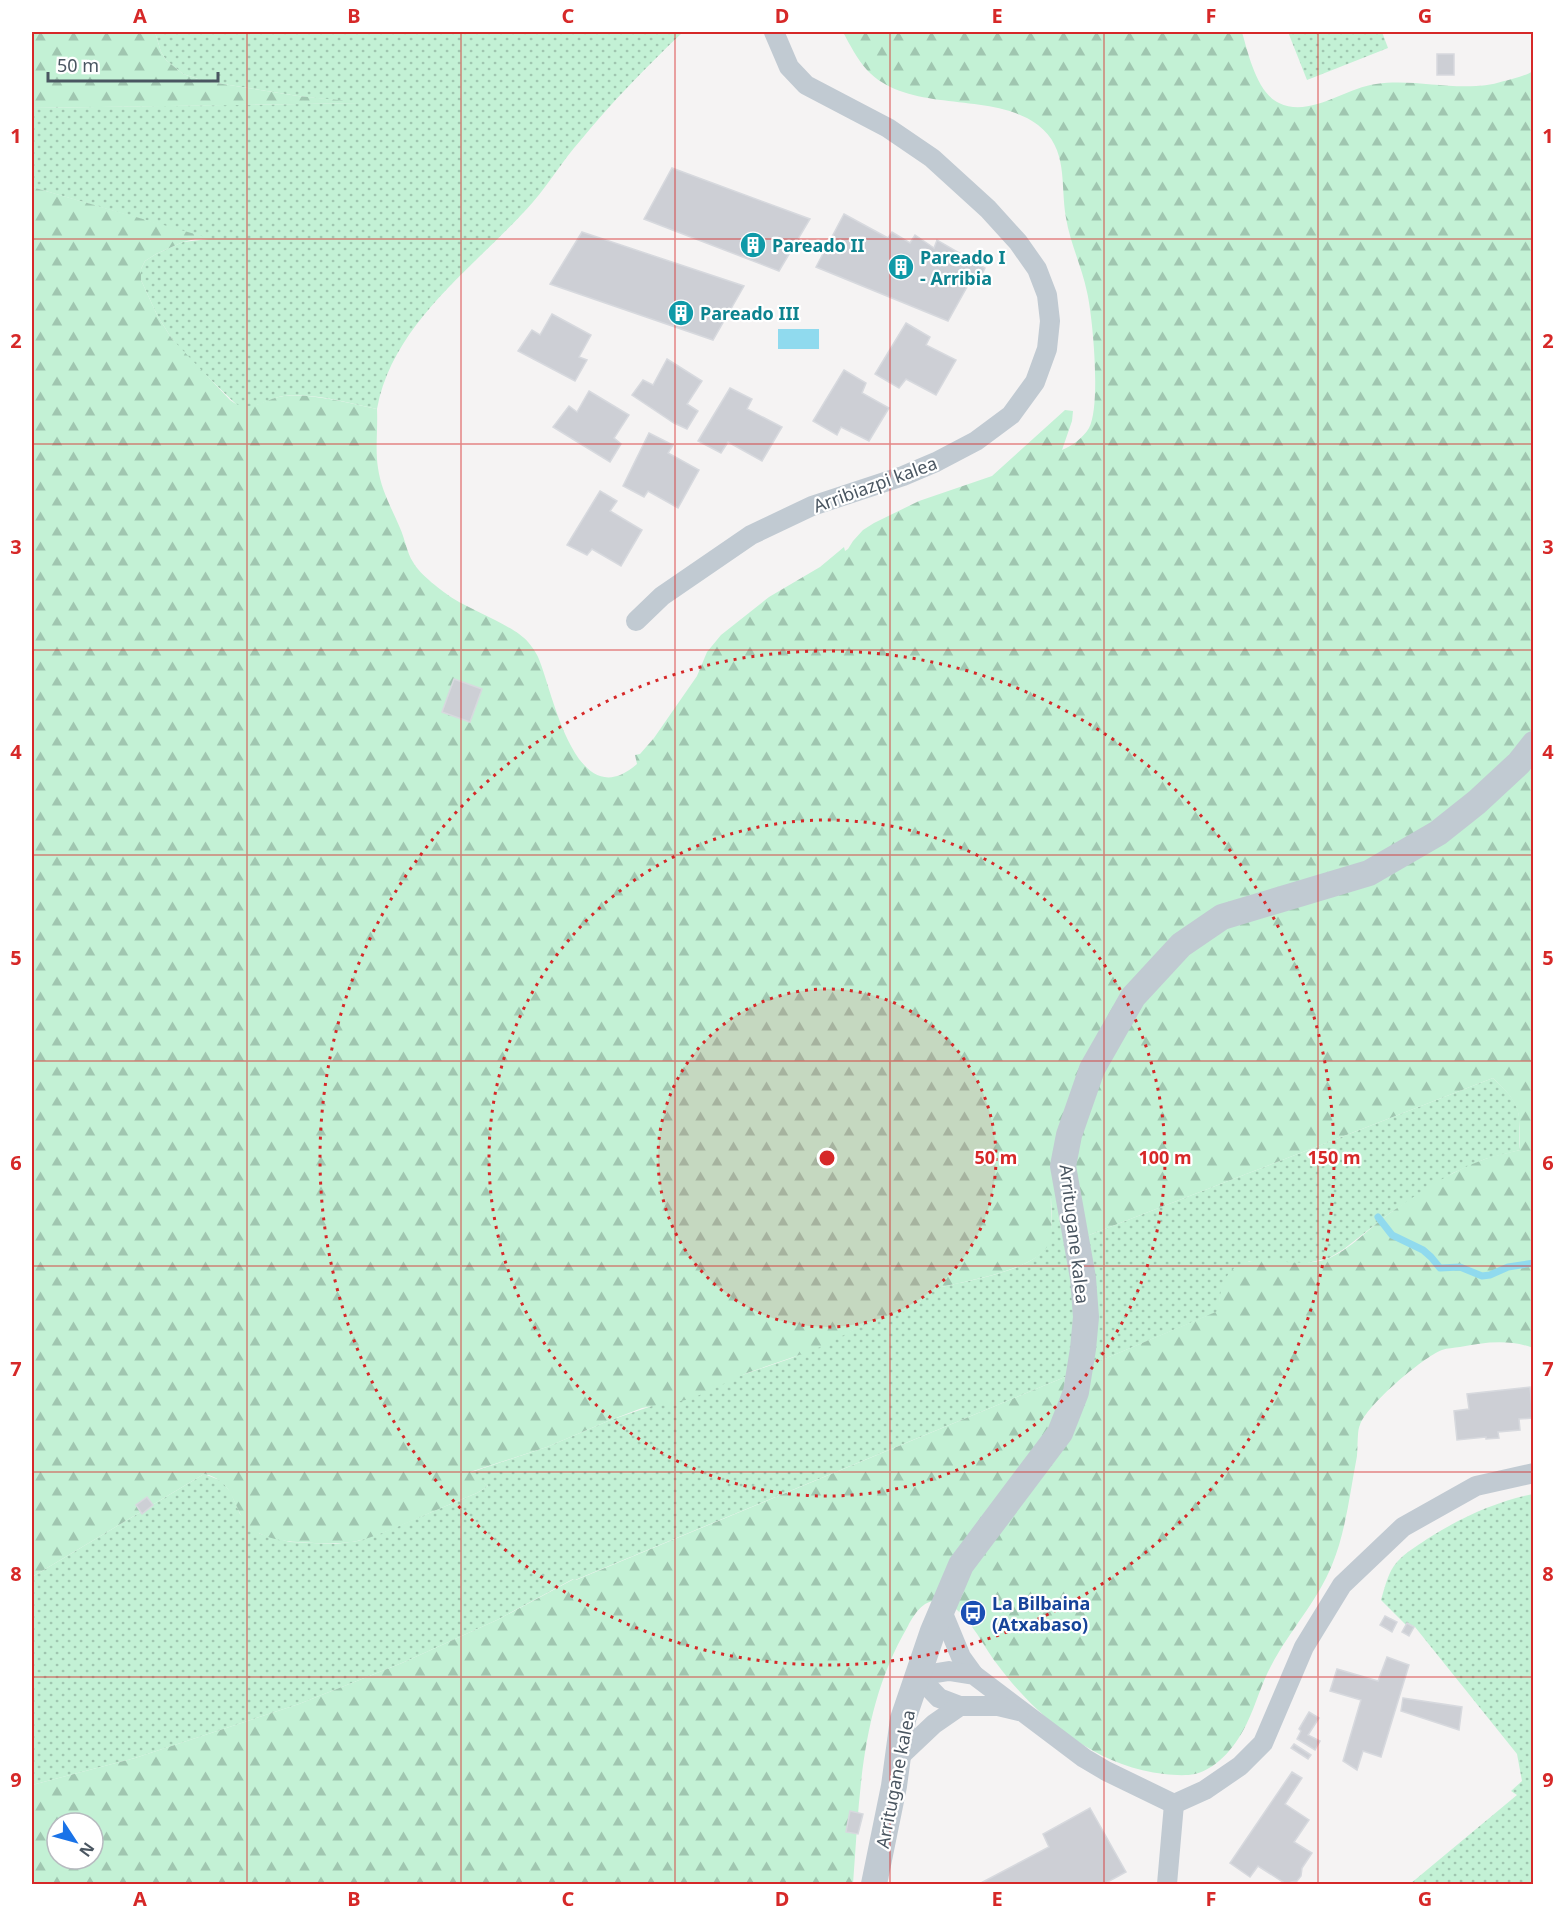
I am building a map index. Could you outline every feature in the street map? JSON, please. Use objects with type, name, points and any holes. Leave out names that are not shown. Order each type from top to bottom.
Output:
[{"type":"street","name":"Arribiazpi kalea","points":[[636,621],[662,596],[752,535],[812,506],[903,476],[976,441],[1011,415],[1035,382],[1047,349],[1050,321],[1047,295],[1037,269],[1018,242],[988,209],[932,158],[888,128],[806,85],[789,67],[774,32]]},
{"type":"street","name":"Arritugane kalea","points":[[874,1884],[894,1786],[903,1719],[942,1611],[961,1565],[1060,1433],[1076,1392],[1086,1317],[1083,1278],[1063,1166],[1069,1135],[1092,1069],[1133,997],[1181,945],[1222,917],[1369,873],[1438,833],[1477,802],[1519,763],[1533,744]]},
{"type":"street","points":[[1173,1804],[1205,1790],[1240,1766],[1263,1743],[1304,1647],[1342,1585],[1403,1527],[1476,1486],[1533,1473]]},
{"type":"street","points":[[942,1611],[962,1657],[974,1675],[1091,1762],[1173,1804]]},
{"type":"street","points":[[918,1676],[948,1671],[974,1675]]},
{"type":"street","points":[[918,1676],[939,1698],[960,1706],[998,1706],[1025,1712]]},
{"type":"street","points":[[898,1758],[934,1724],[960,1706]]},
{"type":"street","points":[[1167,1884],[1173,1804]]},
{"type":"green space","points":[[32,32],[155,32],[166,60],[183,74],[204,81],[298,96],[369,103],[32,108]]},
{"type":"green space","points":[[155,32],[683,32],[617,98],[574,148],[533,202],[440,296],[419,321],[400,348],[386,377],[377,409],[306,395],[278,397],[249,407],[238,406],[186,356],[172,339],[157,315],[141,280],[141,269],[145,261],[156,254],[183,242],[209,239],[32,187],[32,108],[361,103],[298,96],[204,81],[183,74],[166,60]]},
{"type":"green space","points":[[843,32],[1242,32],[1259,82],[1271,98],[1291,107],[1315,105],[1376,84],[1401,82],[1481,86],[1526,75],[1533,71],[1533,1348],[1515,1343],[1497,1342],[1442,1350],[1433,1354],[1396,1383],[1364,1417],[1358,1431],[1357,1456],[1344,1525],[1337,1552],[1326,1579],[1271,1666],[1238,1739],[1219,1761],[1204,1771],[1195,1774],[1164,1774],[1115,1761],[1092,1750],[1070,1736],[1030,1703],[954,1607],[933,1601],[923,1606],[911,1620],[892,1657],[880,1688],[865,1752],[853,1884],[32,1884],[32,1785],[135,1758],[299,1704],[402,1663],[497,1620],[574,1579],[1077,1372],[1218,1311],[1223,1284],[1230,1272],[1241,1264],[1259,1260],[1305,1263],[1327,1259],[1352,1244],[1401,1205],[1448,1176],[1485,1159],[1520,1150],[1517,1108],[1493,1078],[1066,1244],[1051,1196],[1052,1225],[1049,1243],[1042,1253],[1029,1261],[1013,1269],[926,1291],[920,1302],[909,1310],[862,1326],[814,1350],[747,1373],[691,1399],[642,1408],[547,1447],[470,1472],[488,1486],[477,1493],[377,1535],[357,1541],[335,1543],[292,1542],[266,1536],[255,1531],[244,1520],[222,1482],[204,1474],[32,1577],[32,187],[212,239],[183,242],[145,261],[141,269],[141,280],[157,315],[172,339],[230,400],[237,404],[250,406],[295,395],[330,399],[377,409],[379,476],[416,567],[449,596],[494,619],[528,642],[539,659],[571,746],[584,765],[598,775],[616,776],[637,764],[635,755],[640,754],[654,738],[697,676],[707,652],[721,635],[769,597],[820,567],[844,547],[845,551],[848,549],[863,530],[874,523],[919,501],[992,476],[1065,410],[1073,411],[1062,450],[1084,435],[1093,417],[1095,362],[1089,304],[1068,227],[1059,156],[1048,134],[1019,114],[998,108],[905,93],[885,84],[867,70]]},
{"type":"green space","points":[[1288,32],[1382,32],[1388,48],[1307,80]]},
{"type":"green space","points":[[1493,1078],[1510,1095],[1516,1105],[1519,1117],[1520,1150],[1485,1159],[1453,1173],[1390,1213],[1329,1258],[1303,1264],[1249,1261],[1220,1296],[1219,1311],[1077,1372],[573,1579],[497,1620],[402,1663],[299,1704],[135,1758],[32,1785],[32,1577],[204,1474],[222,1481],[231,1493],[240,1514],[260,1534],[290,1542],[335,1544],[358,1541],[477,1493],[488,1486],[469,1473],[547,1447],[608,1421],[792,1358],[920,1302],[926,1291],[993,1275],[1027,1263],[1039,1255],[1047,1245],[1051,1233],[1051,1194],[1066,1244]]},
{"type":"green space","points":[[1533,1494],[1533,1884],[1410,1884],[1517,1795],[1511,1791],[1522,1781],[1517,1754],[1415,1627],[1407,1623],[1406,1625],[1381,1600],[1385,1585],[1397,1562],[1427,1539],[1478,1512],[1505,1501]]},
{"type":"water","points":[[778,329],[819,329],[819,349],[778,349]]},
{"type":"building","points":[[1437,54],[1454,54],[1454,75],[1437,75]]},
{"type":"building","name":"Pareado II","points":[[672,168],[810,219],[779,271],[644,219]]},
{"type":"building","name":"Pareado I - Arribia","points":[[844,214],[888,238],[892,232],[910,243],[915,235],[934,248],[937,240],[985,268],[979,280],[972,278],[948,321],[816,267]]},
{"type":"building","name":"Pareado III","points":[[582,232],[744,286],[713,340],[550,284]]},
{"type":"building","points":[[552,314],[591,335],[579,357],[587,360],[575,381],[518,351],[532,330],[540,335]]},
{"type":"building","points":[[906,323],[930,337],[926,345],[956,360],[936,395],[906,379],[899,388],[875,374]]},
{"type":"building","points":[[667,359],[702,381],[687,404],[698,411],[687,429],[632,395],[643,380],[653,385]]},
{"type":"building","points":[[844,370],[866,383],[862,393],[889,408],[869,441],[841,427],[837,435],[813,421]]},
{"type":"building","points":[[730,388],[752,399],[747,409],[782,427],[762,461],[728,442],[721,453],[698,441]]},
{"type":"building","points":[[589,391],[629,415],[614,438],[621,444],[610,462],[553,427],[569,406],[577,412]]},
{"type":"building","points":[[649,433],[673,445],[668,453],[699,470],[678,508],[648,491],[644,497],[623,486]]},
{"type":"building","points":[[600,491],[617,501],[610,511],[642,530],[621,566],[592,549],[587,555],[567,545]]},
{"type":"building","points":[[454,679],[482,689],[470,722],[442,712]]},
{"type":"building","points":[[1530,1387],[1533,1418],[1519,1419],[1520,1430],[1498,1432],[1499,1438],[1457,1440],[1454,1411],[1469,1409],[1467,1394]]},
{"type":"building","points":[[147,1497],[153,1505],[142,1514],[136,1505]]},
{"type":"building","points":[[1385,1616],[1397,1622],[1392,1632],[1380,1625]]},
{"type":"building","points":[[1407,1623],[1414,1627],[1409,1636],[1402,1632]]},
{"type":"building","points":[[1387,1657],[1409,1665],[1381,1757],[1363,1751],[1357,1770],[1343,1761],[1361,1700],[1330,1691],[1337,1669],[1378,1681]]},
{"type":"building","points":[[1403,1698],[1462,1707],[1459,1730],[1401,1711]]},
{"type":"building","points":[[1309,1712],[1319,1718],[1308,1735],[1320,1741],[1315,1750],[1297,1739],[1301,1731],[1299,1729]]},
{"type":"building","points":[[1294,1744],[1311,1755],[1308,1759],[1291,1748]]},
{"type":"building","points":[[1292,1772],[1302,1778],[1285,1804],[1309,1820],[1294,1842],[1312,1853],[1297,1881],[1286,1884],[1258,1866],[1250,1877],[1230,1863]]},
{"type":"building","points":[[1090,1808],[1126,1872],[1104,1884],[979,1884],[1049,1847],[1043,1834]]},
{"type":"building","points":[[850,1811],[863,1814],[858,1834],[846,1832]]},
{"type":"waterway","points":[[1378,1217],[1392,1235],[1423,1250],[1440,1268],[1460,1267],[1482,1276],[1508,1267],[1534,1263]]},
{"type":"place","name":"Pareado II","points":[[753,245]]},
{"type":"place","name":"Pareado I - Arribia","points":[[901,267]]},
{"type":"place","name":"Pareado III","points":[[681,313]]},
{"type":"place","name":"La Bilbaina (Atxabaso)","points":[[973,1613]]}]
